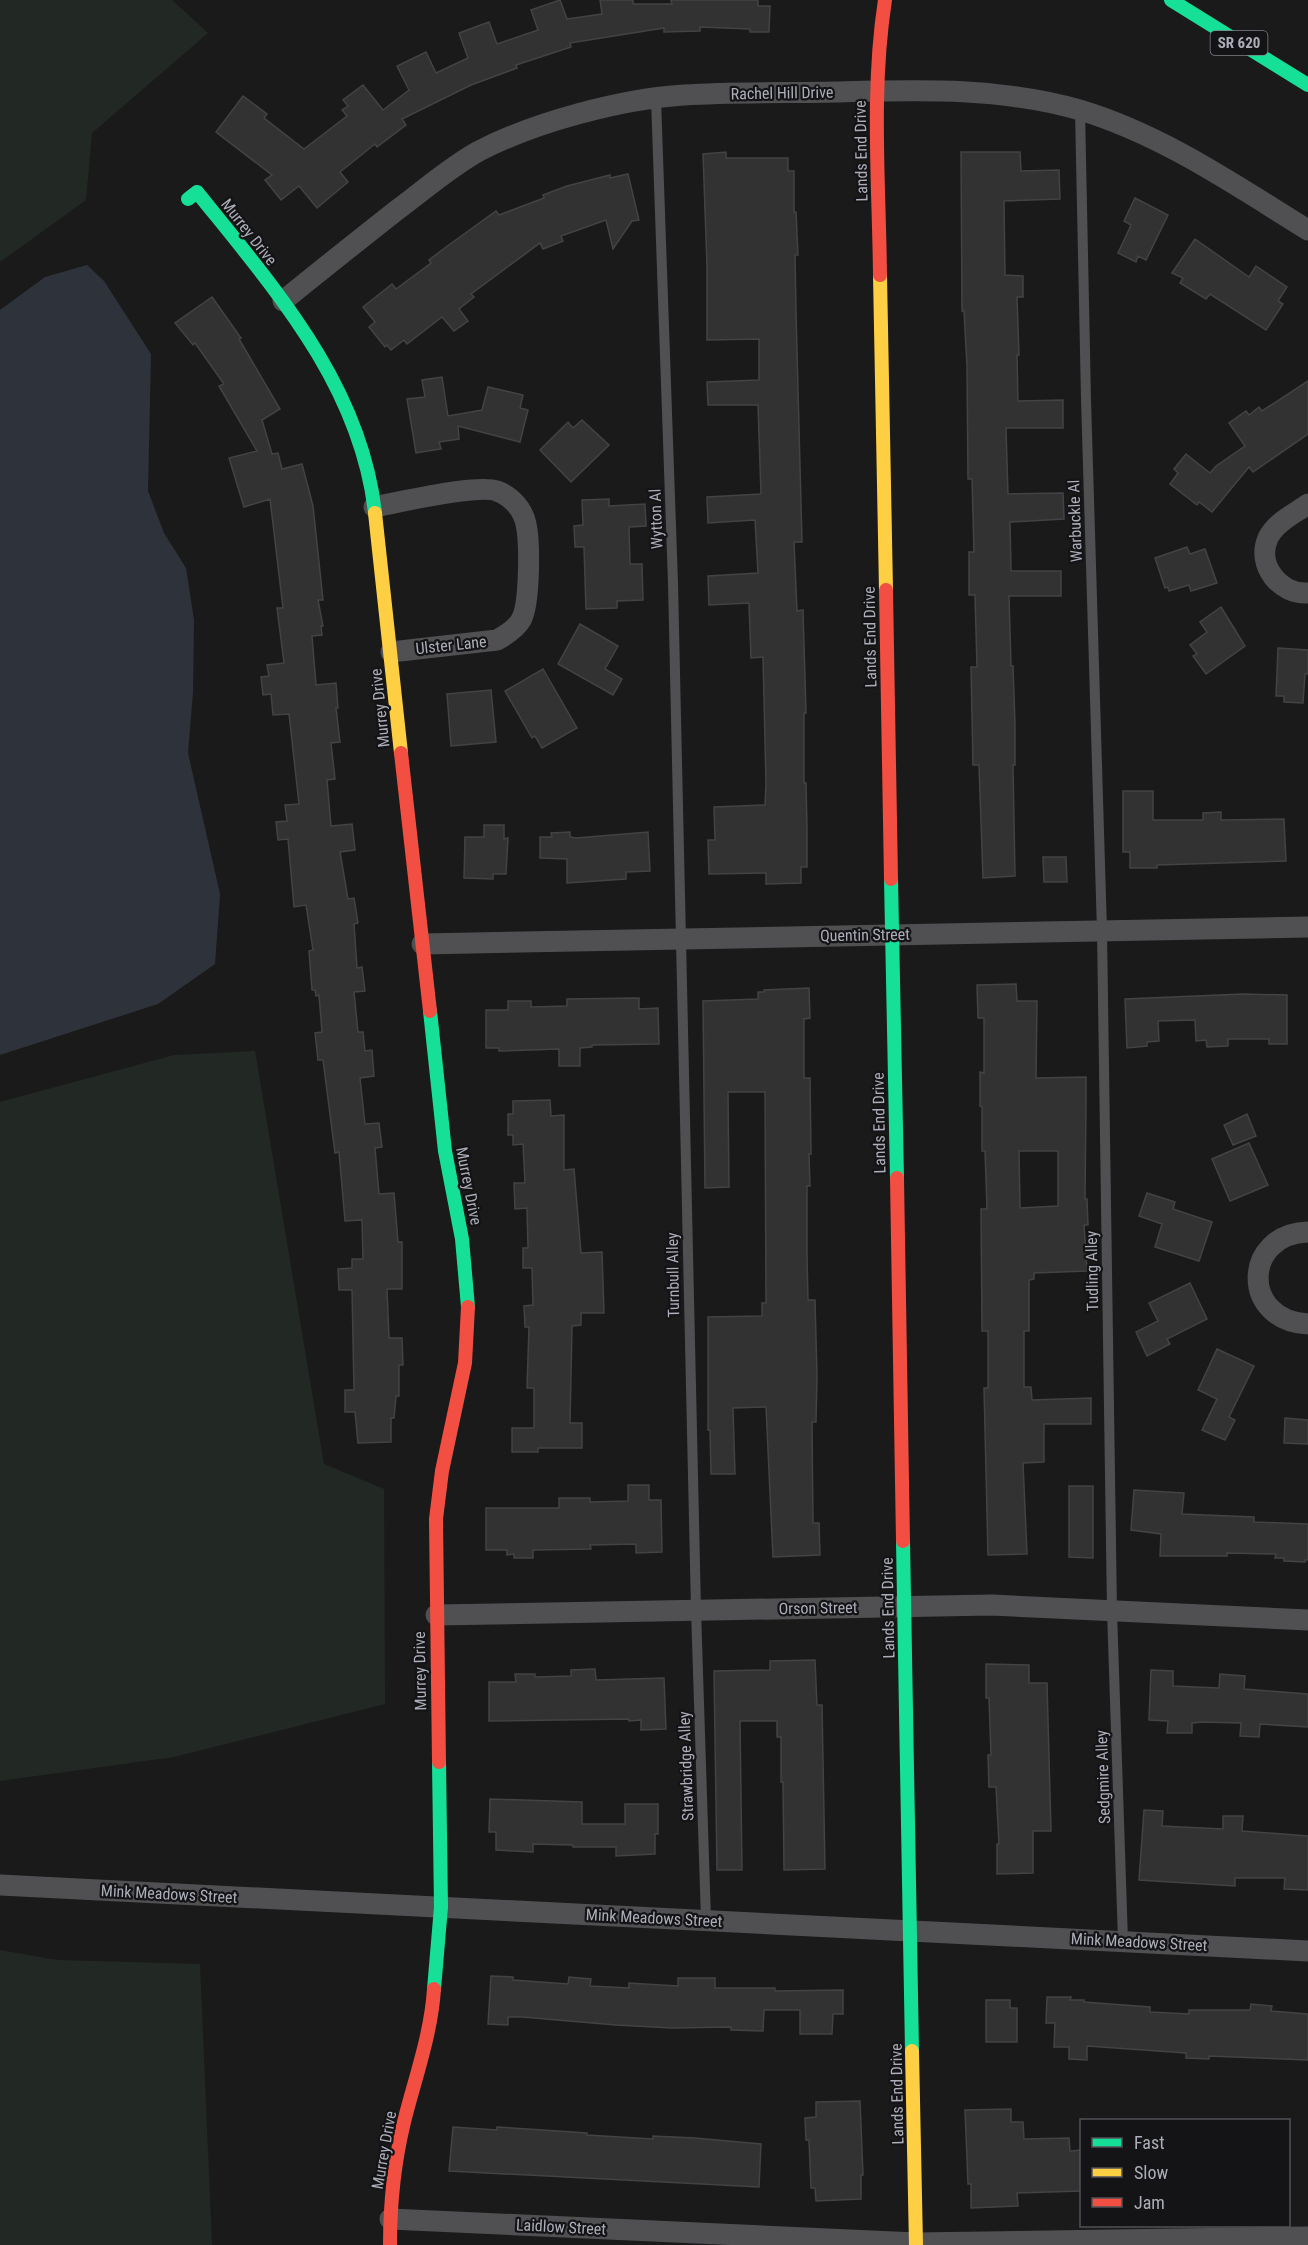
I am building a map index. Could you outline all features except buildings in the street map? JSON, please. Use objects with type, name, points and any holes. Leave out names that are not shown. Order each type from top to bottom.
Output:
[{"type":"street","name":"Lands End Drive","points":[[885,0],[880,32],[877,91],[916,2244]]},
{"type":"street","name":"SR 620","points":[[1171,0],[1308,85]]},
{"type":"street","name":"Rachel Hill Drive","points":[[283,301],[440,177],[478,152],[520,133],[583,114],[682,95],[970,91],[1029,98],[1080,110],[1131,128],[1178,151],[1308,230]]},
{"type":"street","name":"Murrey Drive","points":[[188,199],[197,192],[283,301],[322,358],[346,407],[363,456],[374,507],[445,1151],[461,1225],[467,1278],[468,1329],[462,1383],[442,1467],[436,1519],[441,1907],[434,1994],[426,2045],[402,2132],[394,2171],[390,2245]]},
{"type":"street","name":"Ulster Lane","points":[[374,507],[478,488],[496,490],[510,498],[520,509],[526,524],[527,605],[521,621],[509,633],[497,640],[391,652]]},
{"type":"street","points":[[1308,504],[1278,525],[1268,539],[1265,554],[1269,570],[1276,581],[1287,589],[1308,593]]},
{"type":"street","name":"Quentin Street","points":[[422,944],[1308,927]]},
{"type":"street","points":[[1308,1232],[1296,1233],[1280,1239],[1266,1251],[1259,1266],[1258,1278],[1259,1289],[1266,1305],[1279,1317],[1294,1323],[1308,1324]]},
{"type":"street","name":"Orson Street","points":[[436,1615],[992,1605],[1308,1620]]},
{"type":"street","name":"Mink Meadows Street","points":[[0,1885],[1308,1951]]},
{"type":"street","name":"Laidlow Street","points":[[390,2219],[762,2241],[916,2244],[1063,2243],[1308,2237]]},
{"type":"lane","name":"Wytton Al","points":[[656,99],[672,571],[680,938]]},
{"type":"lane","name":"Warbuckle Al","points":[[1080,110],[1086,411],[1102,931]]},
{"type":"lane","name":"Tudling Alley","points":[[1102,931],[1112,1611]]},
{"type":"lane","name":"Turnbull Alley","points":[[680,938],[696,1610]]},
{"type":"lane","name":"Strawbridge Alley","points":[[696,1610],[706,1920]]},
{"type":"lane","name":"Sedgmire Alley","points":[[1112,1611],[1123,1941]]},
{"type":"shaded area","points":[[0,0],[172,0],[208,33],[92,133],[86,200],[0,262]]},
{"type":"shaded area","points":[[87,265],[104,281],[151,354],[148,491],[164,533],[186,568],[194,620],[193,692],[188,753],[220,894],[215,964],[158,1004],[0,1055],[0,310],[45,277]]},
{"type":"shaded area","points":[[255,1051],[324,1464],[384,1489],[385,1704],[174,1757],[0,1781],[0,1102],[174,1055]]},
{"type":"shaded area","points":[[0,1950],[57,1960],[200,1964],[212,2245],[0,2245]]},
{"type":"traffic: fast","points":[[1171,0],[1308,85]]},
{"type":"traffic: fast","points":[[188,199],[197,192],[310,340],[333,380],[352,422],[366,466],[375,513]]},
{"type":"traffic: fast","points":[[891,879],[897,1178]]},
{"type":"traffic: fast","points":[[430,1011],[445,1151],[462,1239],[468,1307]]},
{"type":"traffic: fast","points":[[903,1541],[912,2051]]},
{"type":"traffic: fast","points":[[434,1989],[441,1907],[439,1762]]},
{"type":"traffic: slow","points":[[880,275],[886,590]]},
{"type":"traffic: slow","points":[[375,513],[401,753]]},
{"type":"traffic: slow","points":[[912,2051],[916,2245]]},
{"type":"traffic: jam","points":[[880,275],[877,102],[885,0]]},
{"type":"traffic: jam","points":[[886,590],[891,879]]},
{"type":"traffic: jam","points":[[401,753],[430,1011]]},
{"type":"traffic: jam","points":[[897,1178],[903,1541]]},
{"type":"traffic: jam","points":[[439,1762],[436,1519],[442,1471],[465,1363],[468,1307]]},
{"type":"traffic: jam","points":[[390,2245],[395,2168],[404,2122],[426,2040],[434,1989]]}]
